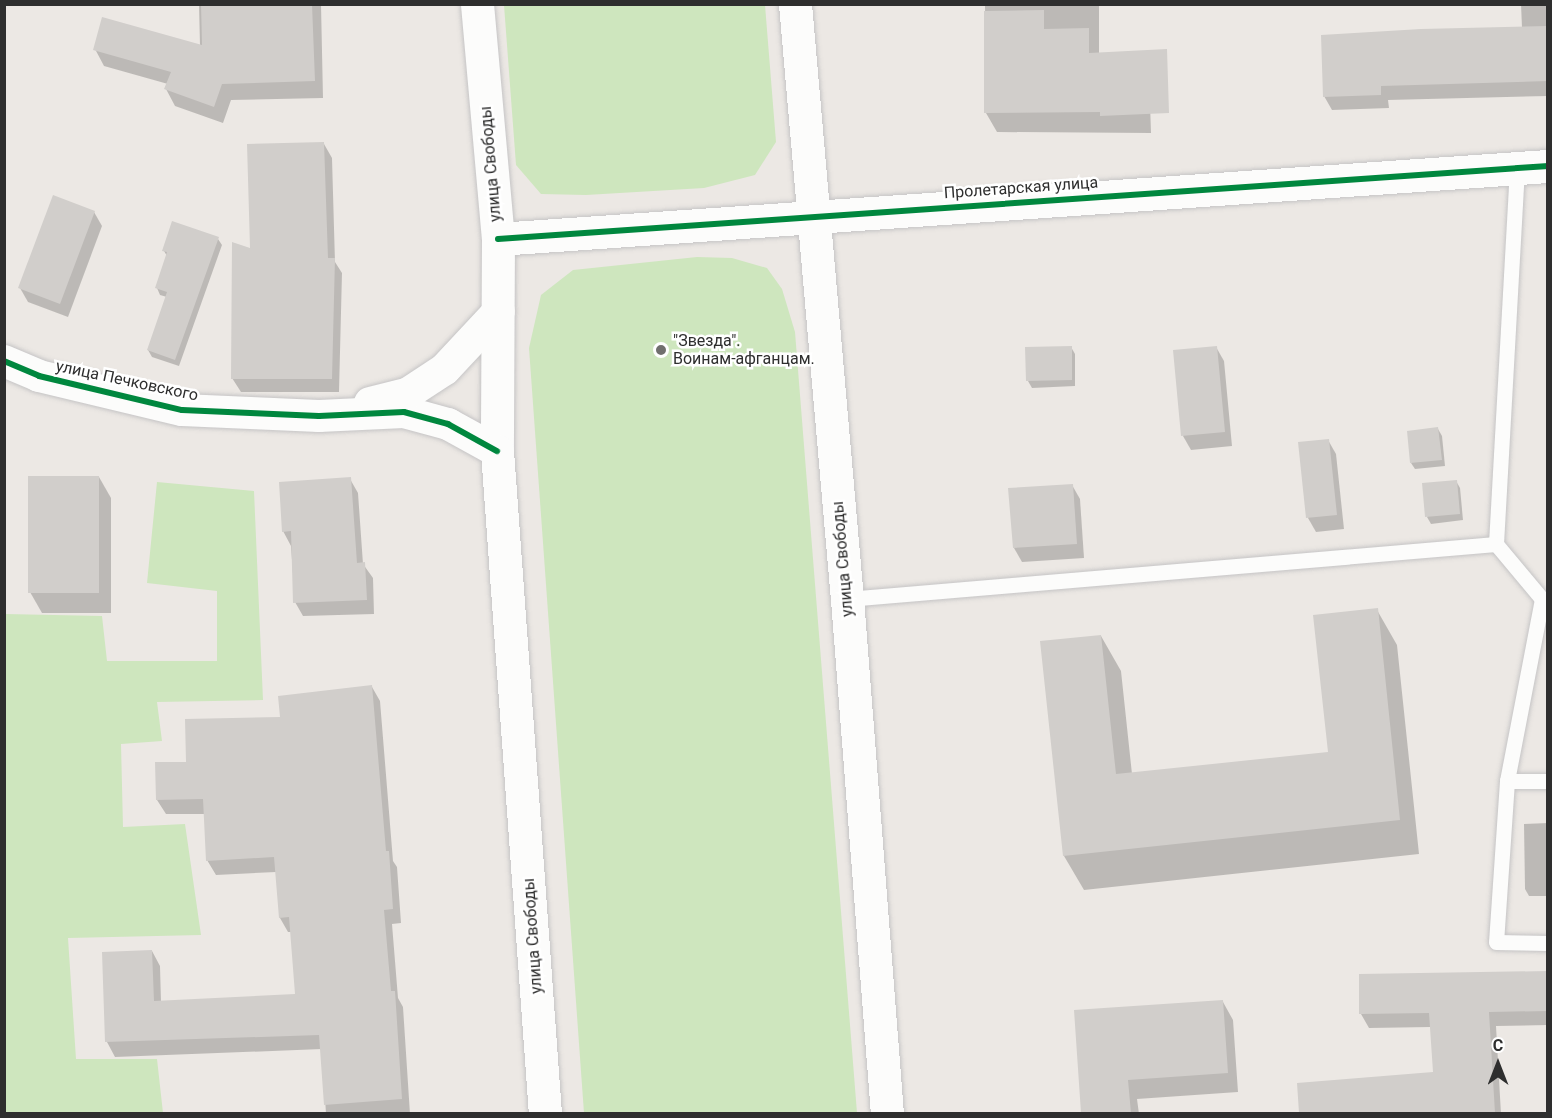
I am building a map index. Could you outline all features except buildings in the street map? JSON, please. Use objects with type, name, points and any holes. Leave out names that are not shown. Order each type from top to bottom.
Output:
[{"type":"main road","name":"улица Свободы","points":[[477,4],[498,238],[497,451],[545,1113]]},
{"type":"main road","name":"улица Свободы","points":[[795,4],[847,599],[887,1113]]},
{"type":"main road","name":"Пролетарская улица","points":[[498,238],[1532,167]]},
{"type":"street","points":[[319,416],[407,394],[445,369],[498,310]]},
{"type":"street","name":"улица Печковского","points":[[4,361],[39,376],[182,410],[319,416]]},
{"type":"street","points":[[319,416],[404,412],[448,423],[497,451]]},
{"type":"lane","points":[[1532,167],[1496,544],[1545,599],[1508,781],[1496,942],[1548,943]]},
{"type":"lane","points":[[847,599],[1496,544]]},
{"type":"lane","points":[[1508,781],[1548,781]]},
{"type":"green space","points":[[504,5],[765,5],[776,142],[755,175],[704,188],[586,195],[541,194],[516,165]]},
{"type":"green space","points":[[697,257],[732,258],[767,268],[782,289],[795,332],[857,1113],[584,1113],[529,348],[541,295],[573,270]]},
{"type":"green space","points":[[157,482],[254,491],[263,700],[157,702],[162,741],[121,744],[123,827],[185,824],[201,935],[68,938],[76,1059],[157,1059],[163,1113],[5,1113],[5,614],[102,616],[107,661],[217,661],[217,591],[147,583]]},
{"type":"cycle path","points":[[498,239],[1548,166]]},
{"type":"cycle path","points":[[4,361],[39,376],[182,410],[319,416],[404,412],[448,424],[497,451]]},
{"type":"place","name":"\"Звезда\". Воинам-афганцам.","points":[[661,350]]}]
